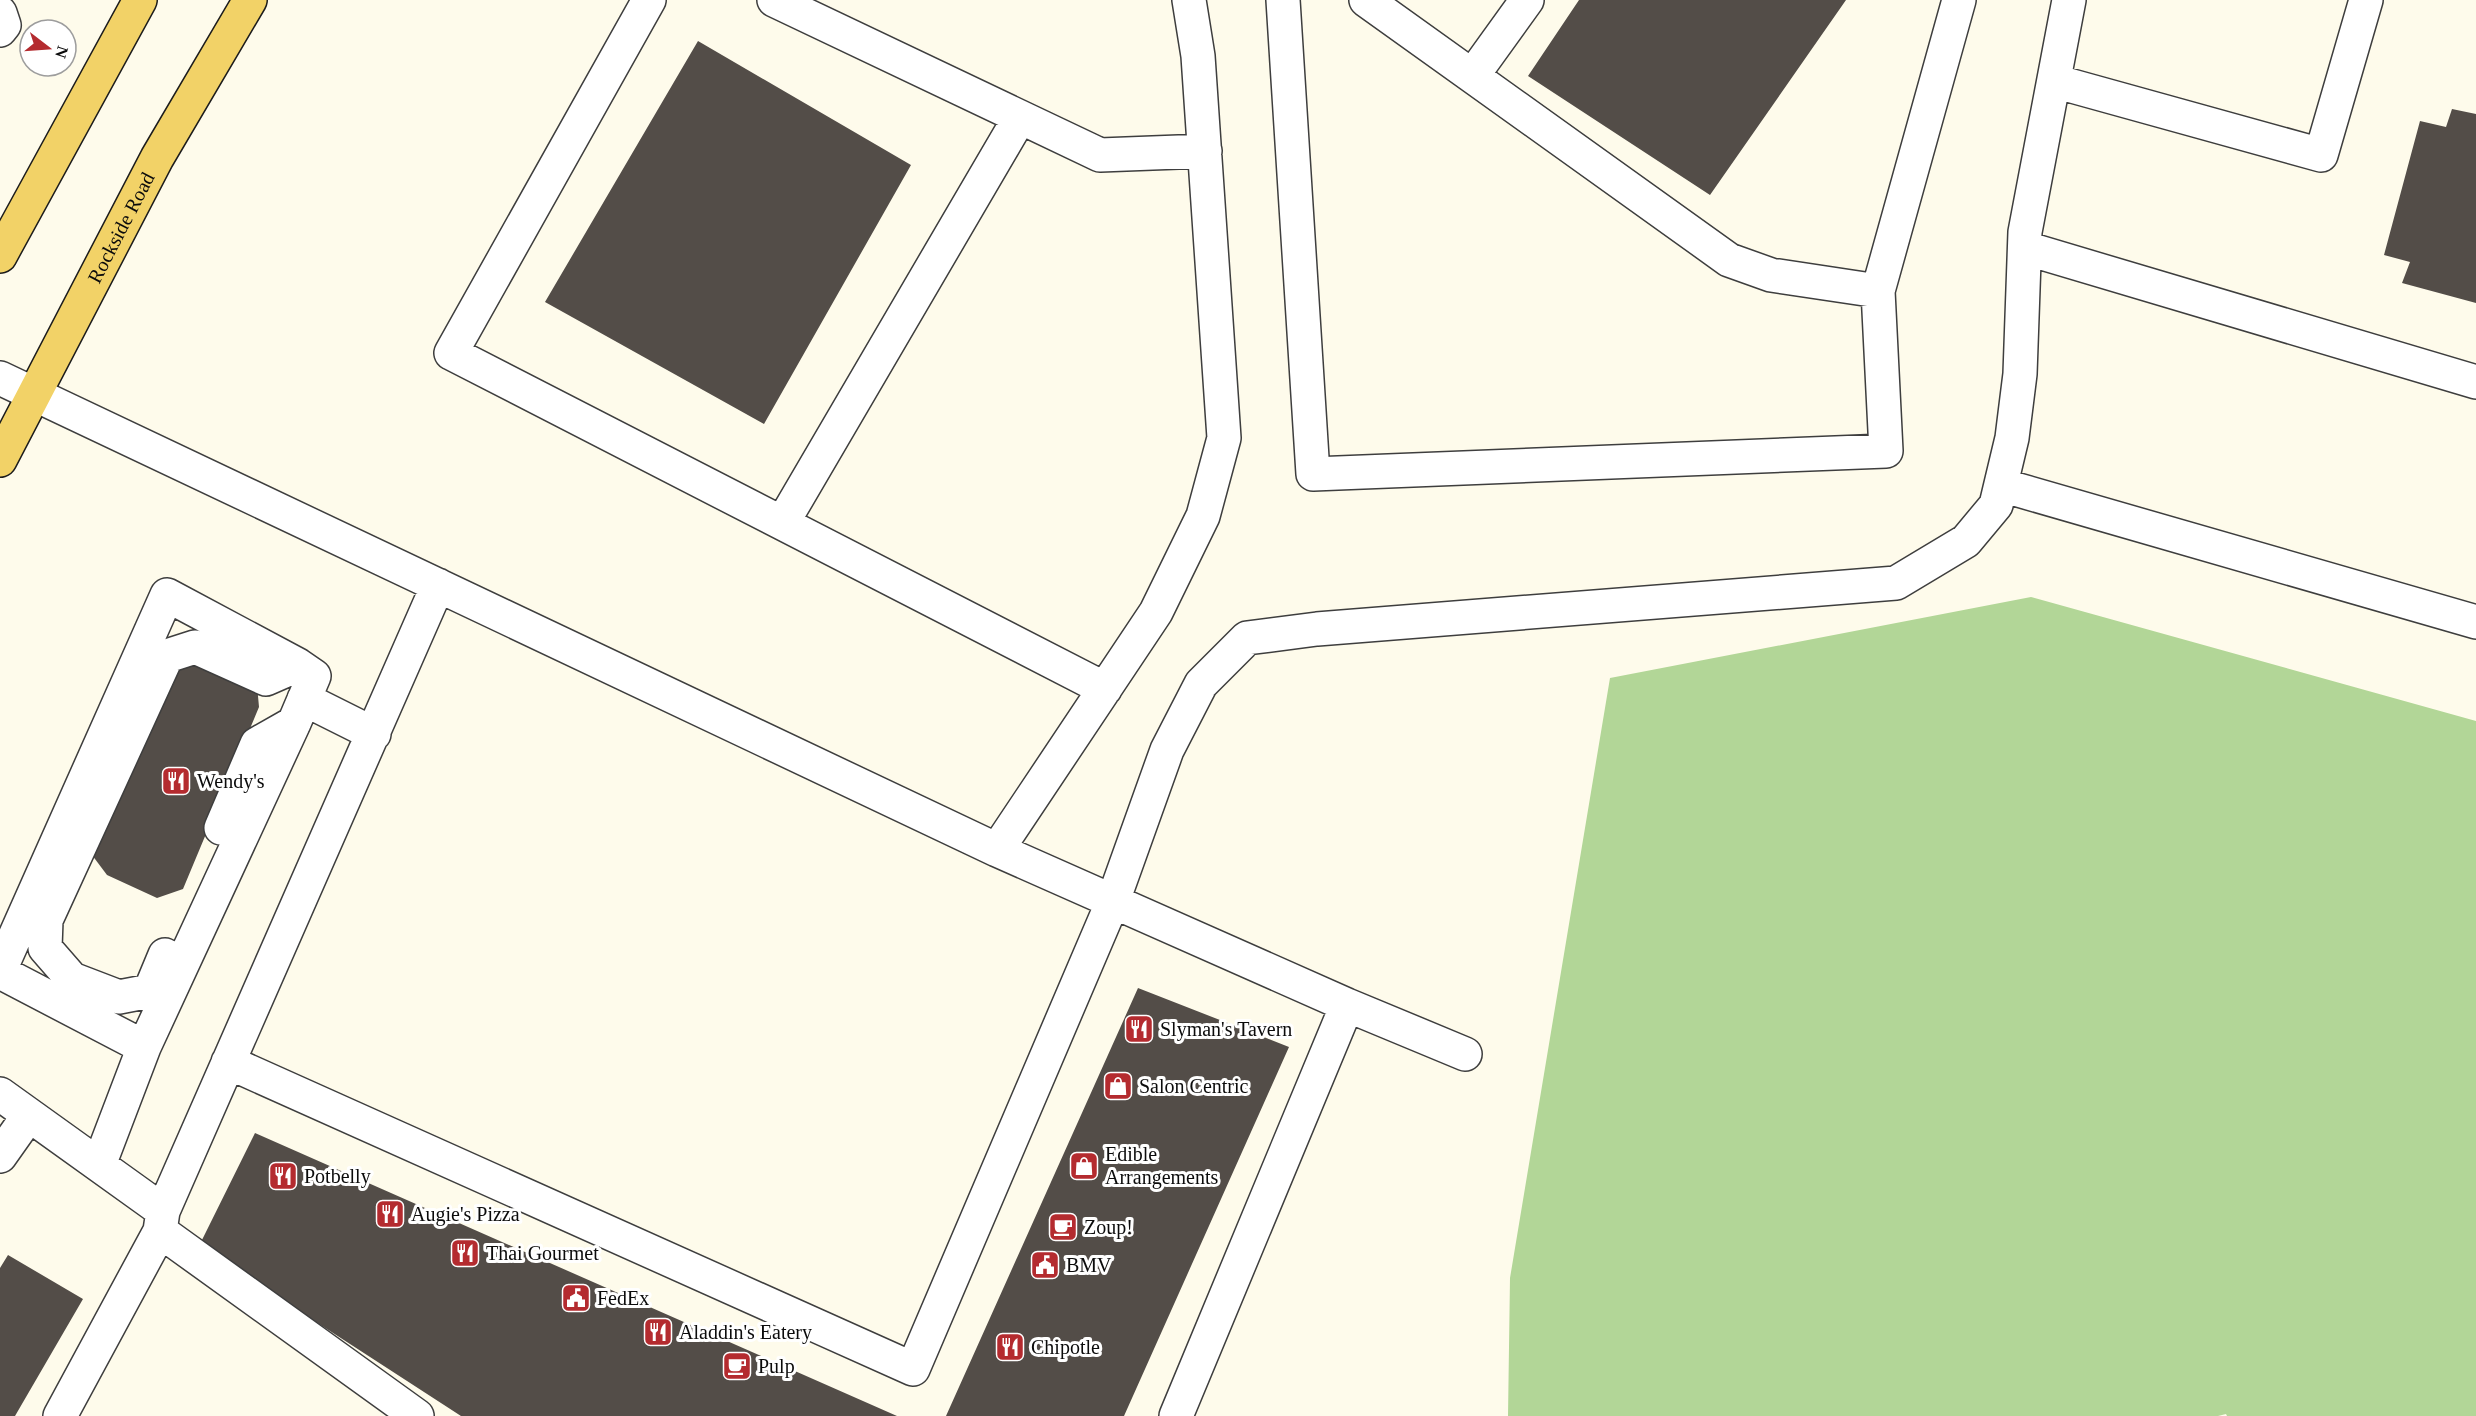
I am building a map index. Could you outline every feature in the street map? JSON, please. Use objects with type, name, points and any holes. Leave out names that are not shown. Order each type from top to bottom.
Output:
[{"type":"main road","points":[[0,256],[140,0]]},
{"type":"main road","name":"Rockside Road","points":[[0,460],[158,158],[250,0]]},
{"type":"street","points":[[649,0],[451,352],[1105,689]]},
{"type":"street","points":[[774,0],[1100,155],[1204,151]]},
{"type":"street","points":[[997,850],[1156,612],[1203,516],[1224,438],[1198,56],[1189,0]]},
{"type":"street","points":[[1283,0],[1313,474],[1886,451],[1878,291],[1959,0]]},
{"type":"street","points":[[1366,0],[1401,11],[1473,75],[1729,260],[1771,275],[1878,291]]},
{"type":"street","points":[[1473,75],[1527,0]]},
{"type":"street","points":[[228,1062],[913,1369],[1113,901],[1167,750],[1201,684],[1247,638],[1317,629],[1896,583],[1966,541],[1996,505],[2012,438],[2020,374],[2025,232],[2069,0]]},
{"type":"street","points":[[2054,81],[2321,155],[2366,0]]},
{"type":"street","points":[[0,13],[4,25],[0,30]]},
{"type":"street","points":[[783,522],[1020,117]]},
{"type":"street","points":[[2025,248],[2476,382]]},
{"type":"street","points":[[0,378],[997,850],[1347,1005],[1465,1054]]},
{"type":"street","points":[[2001,485],[2476,622]]},
{"type":"street","points":[[60,1416],[161,1221],[228,1062],[438,585]]},
{"type":"street","points":[[99,1165],[144,1047],[314,676],[298,665],[167,595],[0,971],[144,1047]]},
{"type":"street","points":[[298,665],[266,679],[195,647],[167,656],[46,920],[45,948],[72,979],[119,997],[150,991],[257,744],[299,711]]},
{"type":"street","points":[[299,711],[374,734]]},
{"type":"street","points":[[1176,1416],[1347,1005]]},
{"type":"street","points":[[0,1094],[99,1165],[161,1221],[417,1416]]},
{"type":"street","points":[[0,1156],[29,1115]]},
{"type":"green space","points":[[2031,597],[2476,721],[2476,1416],[2227,1416],[2226,1414],[2218,1416],[1508,1416],[1510,1278],[1610,678]]},
{"type":"building","points":[[1579,0],[1846,0],[1710,195],[1528,76]]},
{"type":"building","points":[[698,41],[911,165],[764,424],[545,302]]},
{"type":"building","points":[[2452,109],[2476,114],[2476,303],[2402,283],[2410,262],[2384,255],[2420,121],[2446,127]]},
{"type":"building","name":"Wendy's","points":[[195,657],[257,685],[259,707],[183,889],[157,898],[107,875],[92,855],[176,664]]},
{"type":"building","points":[[1138,988],[1289,1047],[1124,1416],[946,1416]]},
{"type":"building","points":[[255,1133],[897,1416],[461,1416],[199,1246]]},
{"type":"building","points":[[8,1255],[83,1299],[15,1416],[0,1416],[0,1268]]},
{"type":"place","name":"Wendy's","points":[[176,781]]},
{"type":"place","name":"Slyman's Tavern","points":[[1139,1029]]},
{"type":"place","name":"Salon Centric","points":[[1118,1086]]},
{"type":"place","name":"Edible Arrangements","points":[[1084,1166]]},
{"type":"place","name":"Potbelly","points":[[283,1176]]},
{"type":"place","name":"Augie's Pizza","points":[[390,1214]]},
{"type":"place","name":"Zoup!","points":[[1063,1227]]},
{"type":"place","name":"Thai Gourmet","points":[[465,1253]]},
{"type":"place","name":"BMV","points":[[1045,1265]]},
{"type":"place","name":"FedEx","points":[[576,1298]]},
{"type":"place","name":"Aladdin's Eatery","points":[[658,1332]]},
{"type":"place","name":"Chipotle","points":[[1010,1347]]},
{"type":"place","name":"Pulp","points":[[737,1366]]}]
